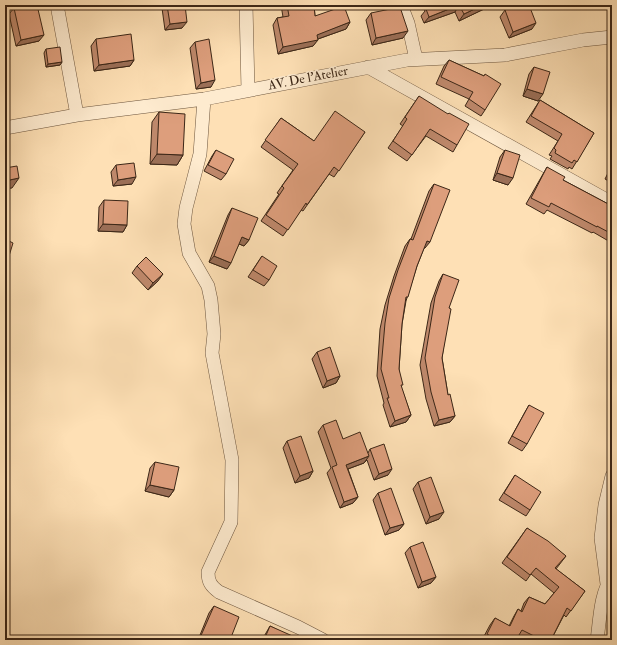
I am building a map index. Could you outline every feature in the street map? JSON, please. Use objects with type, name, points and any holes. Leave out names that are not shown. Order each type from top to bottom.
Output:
[{"type":"street","points":[[57,5],[77,115]]},
{"type":"street","points":[[246,5],[248,90]]},
{"type":"street","points":[[401,5],[408,22],[416,59]]},
{"type":"street","name":"AV. De l'Atelier","points":[[5,128],[77,115],[204,99],[416,59],[505,55],[583,40],[612,37]]},
{"type":"street","points":[[368,67],[612,203]]},
{"type":"street","points":[[204,99],[200,154],[186,208],[184,228],[189,253],[208,286],[212,300],[214,334],[212,353],[232,460],[231,522],[208,572],[211,587],[323,640]]},
{"type":"street","points":[[597,640],[610,580],[600,538],[605,505],[612,476]]},
{"type":"building","points":[[26,5],[37,5],[44,35],[21,40],[14,8]]},
{"type":"building","points":[[167,5],[185,5],[187,22],[170,24]]},
{"type":"building","points":[[287,5],[314,5],[315,16],[344,6],[350,22],[317,35],[318,40],[283,47],[277,18],[289,16]]},
{"type":"building","points":[[430,5],[459,5],[429,17],[426,9],[430,7]]},
{"type":"building","points":[[459,5],[483,5],[464,14]]},
{"type":"building","points":[[518,5],[529,5],[536,23],[513,32],[505,10]]},
{"type":"building","points":[[400,7],[408,31],[376,38],[371,13]]},
{"type":"building","points":[[131,34],[134,60],[99,65],[96,39]]},
{"type":"building","points":[[209,39],[215,80],[201,83],[195,42]]},
{"type":"building","points":[[60,47],[62,62],[48,64],[46,49]]},
{"type":"building","points":[[449,60],[484,76],[485,74],[501,84],[485,110],[469,99],[473,92],[441,77]]},
{"type":"building","points":[[534,67],[550,72],[543,94],[527,89]]},
{"type":"building","points":[[419,96],[448,114],[449,113],[469,124],[457,145],[430,129],[412,155],[393,141],[407,119],[405,117]]},
{"type":"building","points":[[540,100],[594,133],[577,162],[574,160],[572,163],[555,153],[556,150],[554,148],[562,134],[531,116]]},
{"type":"building","points":[[335,111],[365,132],[339,171],[334,167],[307,205],[306,203],[288,230],[266,215],[284,188],[282,186],[298,164],[265,140],[281,118],[314,141]]},
{"type":"building","points":[[159,112],[185,114],[183,155],[157,154]]},
{"type":"building","points":[[216,150],[234,159],[226,174],[208,165]]},
{"type":"building","points":[[505,150],[520,155],[513,178],[497,173]]},
{"type":"building","points":[[134,163],[136,177],[118,180],[116,165]]},
{"type":"building","points":[[17,166],[19,178],[5,181],[5,168]]},
{"type":"building","points":[[547,167],[565,177],[563,180],[612,206],[612,234],[551,203],[549,207],[531,198]]},
{"type":"building","points":[[612,167],[612,174],[609,172]]},
{"type":"building","points":[[434,184],[450,190],[430,242],[427,241],[417,266],[408,297],[406,297],[402,324],[399,369],[403,385],[401,385],[411,415],[395,421],[387,398],[389,398],[381,369],[389,298],[410,239],[413,240]]},
{"type":"building","points":[[104,200],[128,201],[127,225],[103,224]]},
{"type":"building","points":[[232,208],[258,218],[249,240],[242,237],[231,263],[214,256]]},
{"type":"building","points":[[5,239],[13,243],[9,256],[5,253]]},
{"type":"building","points":[[262,256],[277,266],[269,280],[253,270]]},
{"type":"building","points":[[146,257],[163,274],[153,283],[137,266]]},
{"type":"building","points":[[443,274],[459,280],[449,308],[451,309],[442,358],[448,395],[450,394],[455,416],[439,420],[431,392],[425,358],[435,297]]},
{"type":"building","points":[[330,347],[340,376],[327,381],[317,352]]},
{"type":"building","points":[[529,405],[544,413],[527,444],[512,436]]},
{"type":"building","points":[[336,420],[343,439],[360,432],[369,456],[346,465],[358,497],[344,502],[332,467],[337,465],[323,425]]},
{"type":"building","points":[[301,436],[313,471],[300,476],[287,441]]},
{"type":"building","points":[[384,444],[392,469],[379,474],[370,449]]},
{"type":"building","points":[[155,462],[179,467],[174,490],[150,485]]},
{"type":"building","points":[[515,475],[541,492],[530,510],[504,493]]},
{"type":"building","points":[[431,477],[444,512],[430,517],[418,482]]},
{"type":"building","points":[[391,488],[404,524],[390,528],[378,493]]},
{"type":"building","points":[[527,528],[548,541],[566,556],[555,568],[585,591],[571,611],[567,608],[551,640],[542,640],[522,630],[516,640],[493,640],[494,638],[487,634],[495,618],[510,626],[518,609],[522,612],[529,597],[545,604],[559,587],[536,568],[530,575],[507,557]]},
{"type":"building","points":[[423,542],[436,577],[422,582],[410,547]]},
{"type":"building","points":[[214,606],[239,617],[230,640],[199,640]]},
{"type":"building","points":[[270,626],[297,638],[297,640],[264,640]]}]
